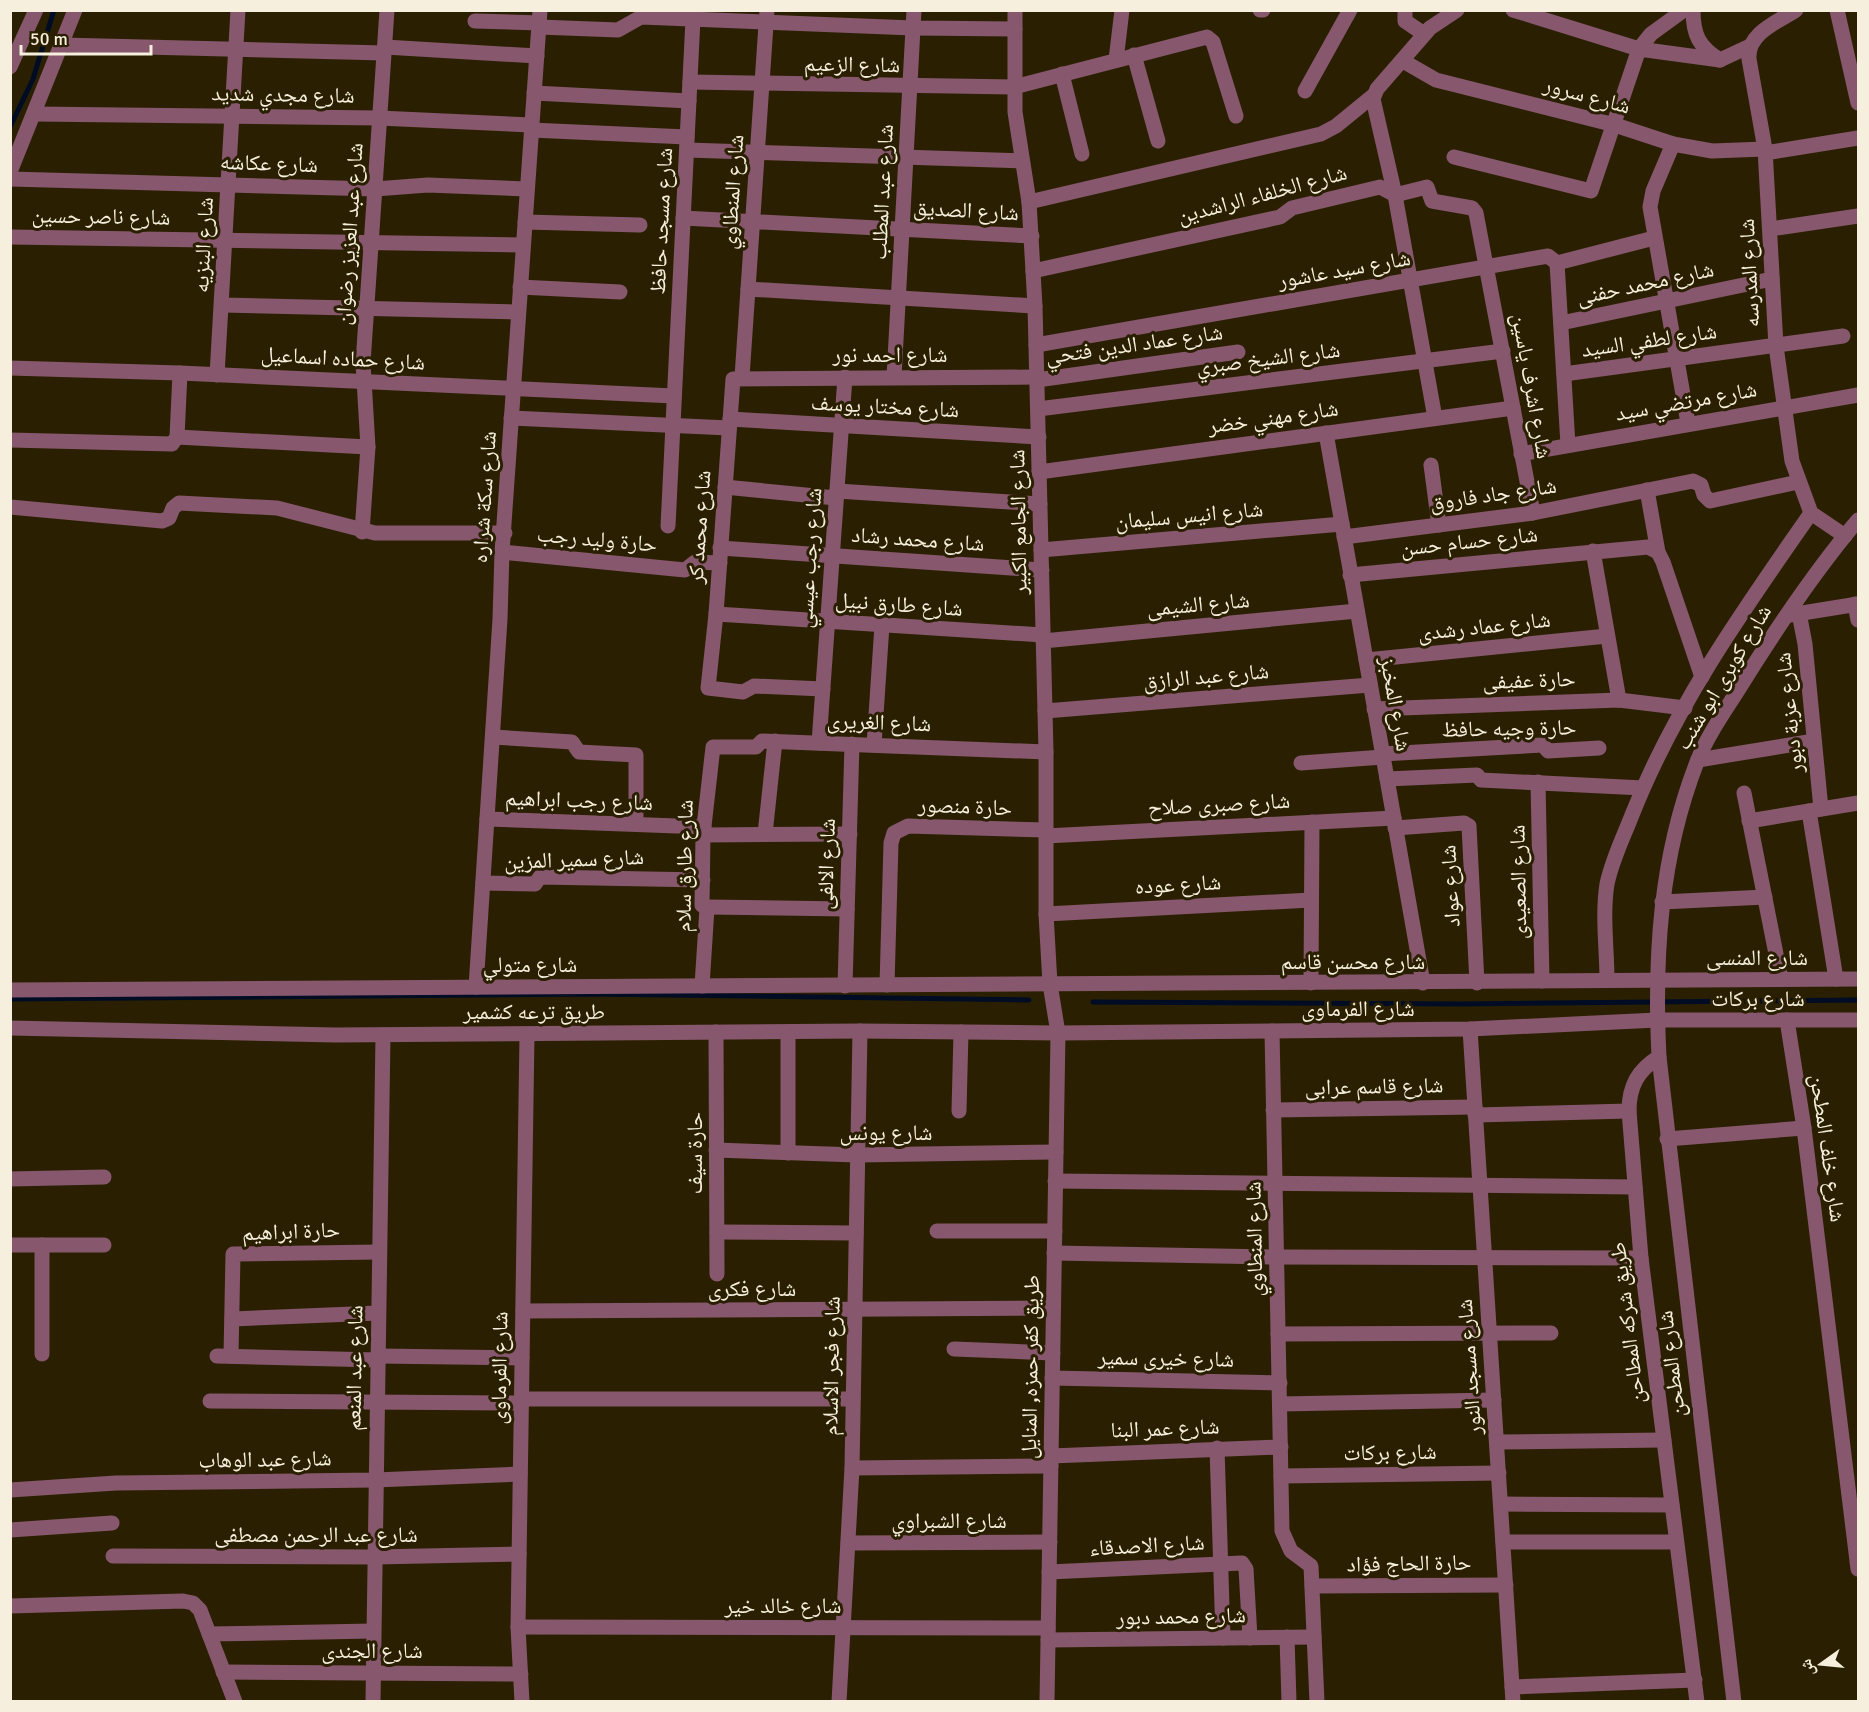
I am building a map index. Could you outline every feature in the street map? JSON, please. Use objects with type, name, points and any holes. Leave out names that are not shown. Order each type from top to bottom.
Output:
[{"type":"street","points":[[10,67],[18,36],[36,10]]},
{"type":"street","points":[[10,172],[75,10]]},
{"type":"street","name":"شارع البنزيه","points":[[218,375],[238,10]]},
{"type":"street","name":"شارع عبد العزيز رضوان","points":[[362,532],[368,447],[363,383],[366,310],[387,10]]},
{"type":"street","name":"شارع عبد المطلب","points":[[894,377],[914,10]]},
{"type":"street","name":"شارع الجامع الكبير","points":[[1015,10],[1014,87],[1029,202],[1035,306],[1046,752],[1046,914],[1050,984],[1058,1033]]},
{"type":"street","points":[[1116,60],[1122,10]]},
{"type":"street","points":[[1305,91],[1350,10]]},
{"type":"street","points":[[1405,10],[1405,21],[1424,34]]},
{"type":"street","points":[[1029,202],[1321,135],[1336,126],[1374,95],[1424,34],[1457,10]]},
{"type":"street","points":[[1513,10],[1639,49],[1720,60],[1750,46],[1757,35],[1796,10]]},
{"type":"street","points":[[1454,157],[1590,192],[1615,125],[1639,49],[1651,34],[1684,10]]},
{"type":"street","points":[[1693,10],[1698,42],[1705,51],[1720,60]]},
{"type":"street","points":[[1837,10],[1858,103]]},
{"type":"street","points":[[475,21],[540,20],[618,30],[638,18],[657,14],[693,19],[767,16],[914,28],[1015,28]]},
{"type":"street","name":"شارع المنطاوي","points":[[742,377],[767,16]]},
{"type":"street","name":"شارع مسجد حافظ","points":[[668,526],[693,19]]},
{"type":"street","name":"شارع سكة شراره","points":[[476,987],[493,737],[502,552],[540,20]]},
{"type":"street","name":"شارع الزعيم","points":[[690,82],[762,85],[1014,87],[1207,37],[1213,42],[1236,116]]},
{"type":"street","points":[[62,45],[384,50],[537,56]]},
{"type":"street","name":"شارع المدرسه","points":[[1750,46],[1749,59],[1765,151],[1776,346],[1798,482],[1811,513]]},
{"type":"street","points":[[1134,55],[1158,141]]},
{"type":"street","name":"شارع سرور","points":[[1403,61],[1436,80],[1615,125],[1673,144],[1712,151],[1765,151],[1858,138]]},
{"type":"street","points":[[1062,74],[1082,154]]},
{"type":"street","points":[[534,93],[689,101]]},
{"type":"street","points":[[1374,95],[1412,280],[1435,418]]},
{"type":"street","name":"شارع مجدي شديد","points":[[34,114],[379,118],[531,127],[757,152],[1022,161]]},
{"type":"street","points":[[1673,144],[1653,191],[1650,207],[1688,423]]},
{"type":"street","name":"شارع عكاشه","points":[[10,179],[375,189],[429,185],[527,189]]},
{"type":"street","name":"شارع الخلفاء الراشدين","points":[[1033,271],[1280,217],[1292,208],[1380,187],[1395,195],[1428,187]]},
{"type":"street","name":"شارع اشرف ياسين","points":[[1428,187],[1432,201],[1474,210],[1487,266],[1533,513]]},
{"type":"street","points":[[1770,229],[1858,216]]},
{"type":"street","name":"شارع الصديق","points":[[683,218],[1032,236]]},
{"type":"street","points":[[525,222],[640,225]]},
{"type":"street","name":"شارع ناصر حسين","points":[[10,237],[523,246]]},
{"type":"street","name":"شارع سيد عاشور","points":[[1036,345],[1548,256],[1557,263],[1654,238]]},
{"type":"street","points":[[1557,263],[1568,445]]},
{"type":"street","name":"شارع محمد حفنى","points":[[1561,323],[1773,279]]},
{"type":"street","points":[[520,287],[620,292]]},
{"type":"street","points":[[748,289],[1035,306]]},
{"type":"street","points":[[222,304],[366,310],[518,312]]},
{"type":"street","name":"شارع لطفي السيد","points":[[1564,374],[1843,336]]},
{"type":"street","name":"شارع الشيخ صبري","points":[[1038,409],[1503,351]]},
{"type":"street","name":"شارع عماد الدين فتحي","points":[[1037,379],[1238,352]]},
{"type":"street","name":"شارع حماده اسماعيل","points":[[10,368],[513,387],[674,396]]},
{"type":"street","points":[[10,440],[168,445],[174,442],[177,436],[180,373]]},
{"type":"street","name":"شارع محمد كر","points":[[742,377],[735,377],[731,381],[716,614],[708,688],[743,693],[754,686],[823,689]]},
{"type":"street","name":"شارع احمد نور","points":[[742,377],[1037,379]]},
{"type":"street","name":"شارع رجب عيسي","points":[[819,743],[845,377]]},
{"type":"street","name":"شارع مرتضي سيد","points":[[1521,454],[1784,406],[1858,395]]},
{"type":"street","name":"شارع مهني خضر","points":[[1039,472],[1513,408]]},
{"type":"street","name":"شارع مختار يوسف","points":[[511,418],[672,425],[729,423],[841,427],[1039,437]]},
{"type":"street","name":"شارع المخبز","points":[[1326,433],[1423,983]]},
{"type":"street","points":[[177,436],[368,447]]},
{"type":"street","points":[[1431,465],[1439,525]]},
{"type":"street","name":"شارع جاد فاروق","points":[[1343,530],[1439,525],[1533,513],[1693,481],[1699,483],[1704,495],[1710,501],[1798,482]]},
{"type":"street","points":[[725,487],[836,495],[1040,504]]},
{"type":"street","points":[[1647,490],[1658,552],[1702,677]]},
{"type":"street","points":[[10,507],[162,520],[169,518],[172,508],[179,503],[257,506],[306,514],[362,532],[505,533]]},
{"type":"street","points":[[1811,513],[1845,536]]},
{"type":"street","name":"شارع كوبرى ابو شنب","points":[[1608,980],[1607,885],[1643,788],[1702,677],[1744,609],[1811,513]]},
{"type":"street","name":"شارع كوبرى ابو شنب","points":[[1657,1020],[1656,980],[1662,902],[1675,830],[1698,760],[1722,716],[1858,520]]},
{"type":"street","name":"شارع انيس سليمان","points":[[1041,550],[1343,530]]},
{"type":"street","name":"شارع حسام حسن","points":[[1350,575],[1643,547],[1658,552]]},
{"type":"street","points":[[1593,551],[1619,700]]},
{"type":"street","name":"حارة وليد رجب","points":[[502,552],[685,570],[695,562],[720,555]]},
{"type":"street","name":"شارع محمد رشاد","points":[[720,555],[832,556],[1042,570]]},
{"type":"street","points":[[1792,614],[1857,604],[1858,620]]},
{"type":"street","name":"شارع الشيمى","points":[[1043,638],[1357,611]]},
{"type":"street","name":"شارع طارق نبيل","points":[[716,614],[1043,638]]},
{"type":"street","name":"شارع عزبة دبور","points":[[1792,614],[1805,644],[1814,741],[1815,810],[1836,979]]},
{"type":"street","points":[[874,745],[882,625]]},
{"type":"street","name":"شارع عماد رشدى","points":[[1366,660],[1608,636]]},
{"type":"street","name":"شارع عبد الرازق","points":[[1045,711],[1370,686]]},
{"type":"street","name":"حارة عفيفى","points":[[1374,709],[1619,700],[1685,708]]},
{"type":"street","points":[[493,737],[572,742],[579,752],[636,755],[636,825]]},
{"type":"street","name":"شارع الغريرى","points":[[713,747],[756,747],[762,741],[775,741],[1046,752]]},
{"type":"street","points":[[765,834],[775,741]]},
{"type":"street","points":[[1698,760],[1814,741]]},
{"type":"street","name":"شارع الالفى","points":[[845,986],[852,744]]},
{"type":"street","name":"حارة وجيه حافظ","points":[[1383,755],[1543,745],[1548,751],[1599,748]]},
{"type":"street","name":"شارع طارق سلام","points":[[702,986],[707,907],[702,905],[704,831],[713,747]]},
{"type":"street","points":[[1301,763],[1383,755]]},
{"type":"street","points":[[1387,779],[1478,776],[1481,780],[1643,788]]},
{"type":"street","name":"شارع الصعيدى","points":[[1538,782],[1542,981]]},
{"type":"street","points":[[1744,793],[1781,979]]},
{"type":"street","points":[[1749,821],[1858,803]]},
{"type":"street","name":"شارع رجب ابراهيم","points":[[487,819],[636,825],[765,834],[850,834]]},
{"type":"street","points":[[1311,983],[1312,822]]},
{"type":"street","name":"شارع صبرى صلاح","points":[[1046,833],[1312,822],[1395,823]]},
{"type":"street","name":"شارع عواد","points":[[1395,823],[1469,826],[1477,982]]},
{"type":"street","name":"حارة منصور","points":[[887,985],[891,843],[894,833],[908,826],[1046,833]]},
{"type":"street","name":"شارع سمير المزين","points":[[483,883],[535,884],[540,878],[703,880]]},
{"type":"street","points":[[1662,902],[1765,897]]},
{"type":"street","name":"شارع عوده","points":[[1046,914],[1311,900]]},
{"type":"street","points":[[707,907],[847,909]]},
{"type":"street","name":"شارع المنسى","points":[[1656,980],[1858,979]]},
{"type":"street","name":"شارع محسن قاسم","points":[[1050,984],[1656,980]]},
{"type":"street","name":"شارع متولي","points":[[10,990],[1050,984]]},
{"type":"street","name":"شارع بركات","points":[[1657,1020],[1858,1020]]},
{"type":"street","name":"شارع الفرماوى","points":[[1058,1033],[1470,1029],[1657,1020]]},
{"type":"street","name":"شارع المطحن","points":[[1657,1020],[1667,1139],[1734,1701]]},
{"type":"street","name":"شارع خلف المطحن","points":[[1787,1020],[1804,1128],[1858,1569]]},
{"type":"street","name":"طريق ترعه كشمير","points":[[10,1028],[383,1035],[860,1031],[1058,1033]]},
{"type":"street","name":"شارع مسجد النور","points":[[1470,1029],[1512,1694]]},
{"type":"street","name":"شارع فجر الاسلام","points":[[839,1701],[852,1468],[860,1031]]},
{"type":"street","name":"شارع المنطاوي","points":[[1272,1031],[1283,1538],[1291,1551],[1310,1563],[1317,1701]]},
{"type":"street","name":"حارة سيف","points":[[716,1032],[717,1274]]},
{"type":"street","points":[[788,1032],[788,1153]]},
{"type":"street","points":[[959,1111],[961,1032]]},
{"type":"street","name":"طريق كفر حمزه, المنايل","points":[[1047,1701],[1058,1033]]},
{"type":"street","name":"شارع عبد المنعم","points":[[373,1701],[383,1035]]},
{"type":"street","name":"شارع الفرماوى","points":[[522,1701],[518,1627],[528,1035]]},
{"type":"street","name":"طريق شركه المطاحن","points":[[1659,1057],[1640,1072],[1633,1083],[1629,1095],[1629,1111],[1641,1258],[1697,1701]]},
{"type":"street","name":"شارع قاسم عرابى","points":[[1273,1110],[1629,1111]]},
{"type":"street","points":[[1667,1139],[1804,1128]]},
{"type":"street","name":"شارع يونس","points":[[716,1150],[857,1155],[1056,1152]]},
{"type":"street","points":[[10,1179],[104,1177]]},
{"type":"street","points":[[1055,1181],[1275,1186],[1635,1187]]},
{"type":"street","points":[[938,1231],[1055,1231]]},
{"type":"street","points":[[717,1232],[856,1233]]},
{"type":"street","points":[[10,1245],[104,1245]]},
{"type":"street","points":[[42,1245],[42,1354]]},
{"type":"street","name":"حارة ابراهيم","points":[[377,1358],[224,1356],[231,1319],[232,1256],[236,1252],[379,1252]]},
{"type":"street","points":[[1054,1253],[1277,1257],[1641,1258]]},
{"type":"street","name":"شارع فكرى","points":[[523,1311],[1053,1308]]},
{"type":"street","points":[[231,1319],[378,1313]]},
{"type":"street","points":[[1278,1334],[1489,1331],[1551,1333]]},
{"type":"street","points":[[954,1349],[1053,1353]]},
{"type":"street","points":[[377,1358],[522,1358]]},
{"type":"street","name":"شارع خيرى سمير","points":[[1052,1378],[1280,1383]]},
{"type":"street","points":[[210,1401],[853,1399]]},
{"type":"street","points":[[1280,1404],[1494,1400]]},
{"type":"street","points":[[1497,1442],[1664,1440]]},
{"type":"street","name":"شارع عمر البنا","points":[[852,1468],[1051,1461],[1217,1448],[1281,1447]]},
{"type":"street","points":[[1217,1448],[1223,1638]]},
{"type":"street","name":"شارع بركات","points":[[1281,1476],[1499,1473]]},
{"type":"street","name":"شارع عبد الوهاب","points":[[10,1490],[116,1483],[375,1480],[520,1474]]},
{"type":"street","points":[[1501,1504],[1672,1505]]},
{"type":"street","points":[[10,1530],[112,1523]]},
{"type":"street","name":"شارع الشبراوي","points":[[848,1544],[1050,1542]]},
{"type":"street","points":[[1503,1542],[1677,1542]]},
{"type":"street","name":"شارع عبد الرحمن مصطفى","points":[[113,1556],[374,1557],[519,1554]]},
{"type":"street","name":"شارع الاصدقاء","points":[[1049,1572],[1242,1563],[1245,1566],[1250,1638]]},
{"type":"street","name":"حارة الحاج فؤاد","points":[[1312,1587],[1506,1585]]},
{"type":"street","points":[[10,1606],[188,1601],[200,1610],[235,1701]]},
{"type":"street","name":"شارع خالد خير","points":[[518,1627],[843,1627],[1048,1634]]},
{"type":"street","points":[[209,1634],[373,1631]]},
{"type":"street","name":"شارع محمد دبور","points":[[1048,1634],[1223,1638],[1314,1637]]},
{"type":"street","points":[[1287,1637],[1289,1701]]},
{"type":"street","name":"شارع الجندى","points":[[223,1672],[521,1674]]},
{"type":"street","points":[[1512,1694],[1695,1680]]},
{"type":"waterway","points":[[10,127],[33,79],[54,10]]},
{"type":"waterway","points":[[10,999],[592,994],[1029,1000]]},
{"type":"waterway","points":[[1093,1002],[1461,1004],[1858,1000]]}]
